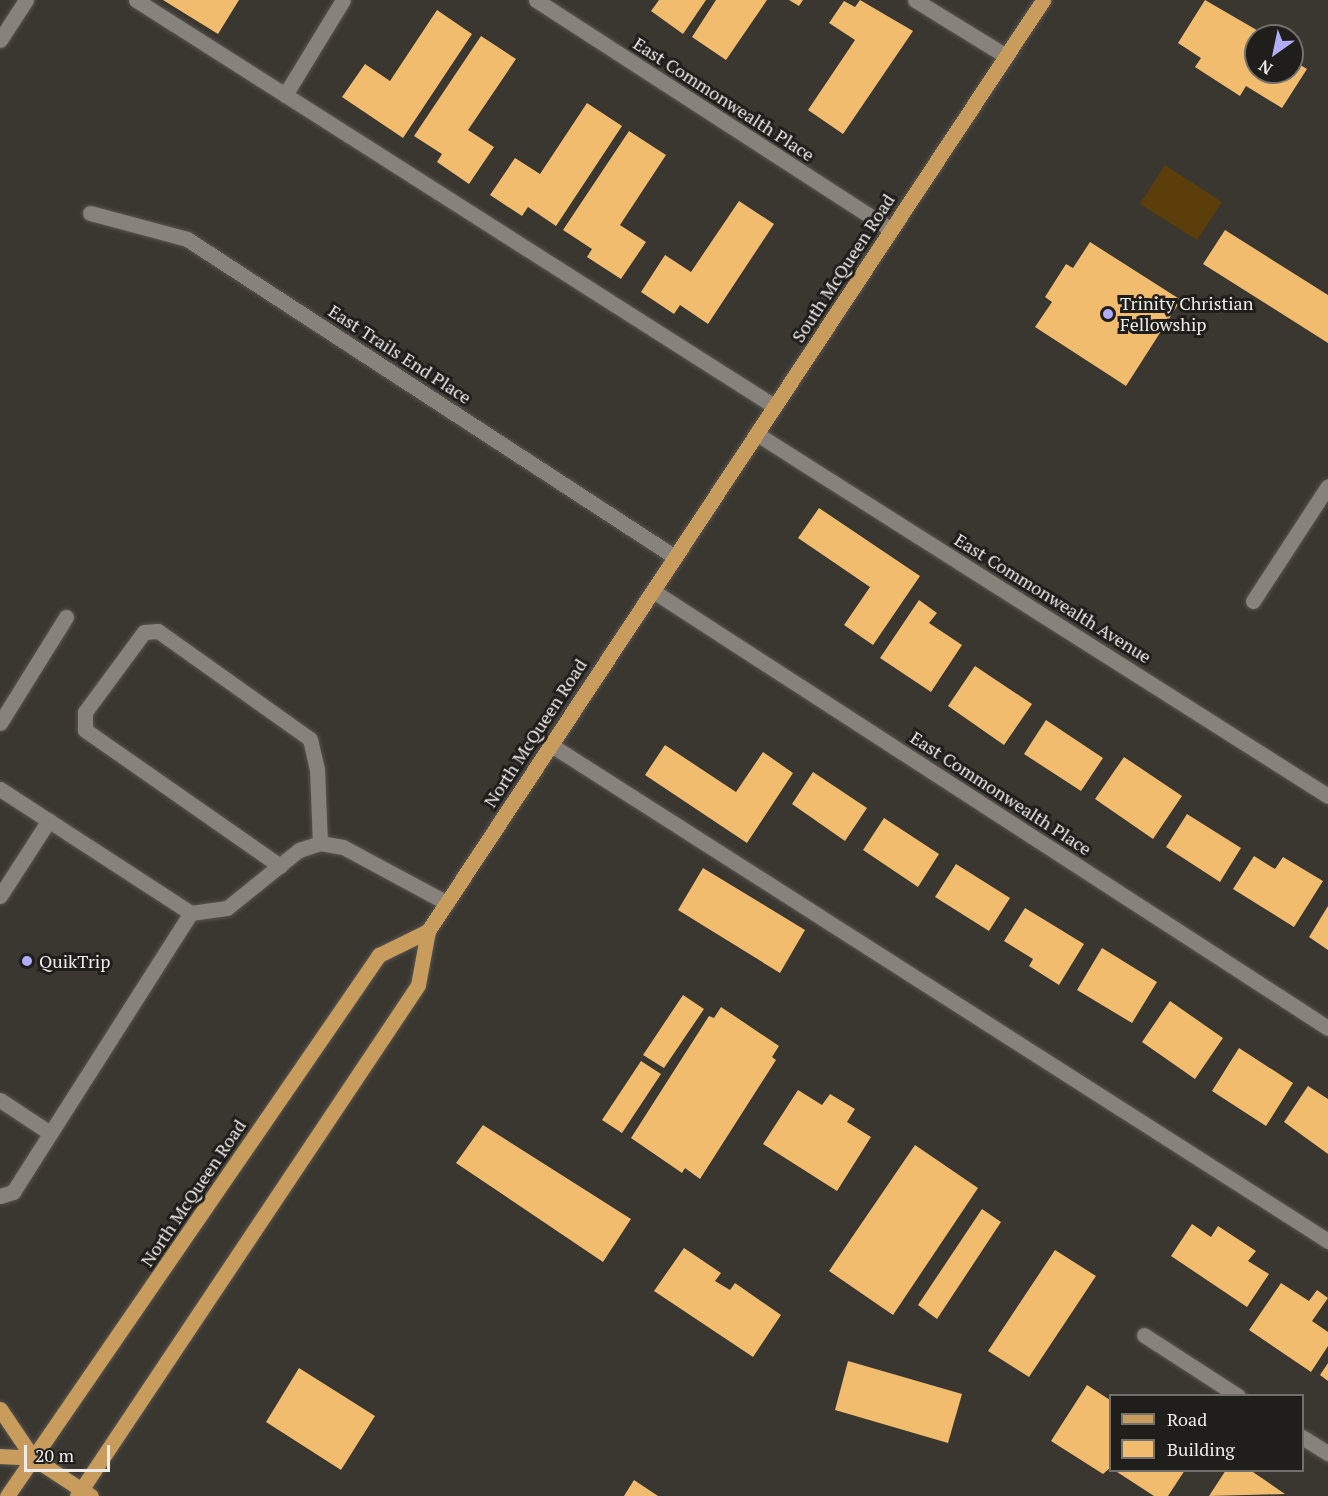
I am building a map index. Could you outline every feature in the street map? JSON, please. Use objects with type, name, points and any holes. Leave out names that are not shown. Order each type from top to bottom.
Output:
[{"type":"main road","name":"South McQueen Road","points":[[675,557],[1043,0]]},
{"type":"main road","name":"North McQueen Road","points":[[83,1494],[418,985],[428,931],[675,557]]},
{"type":"main road","name":"North McQueen Road","points":[[7,1496],[379,955],[428,931]]},
{"type":"main road","points":[[0,1409],[33,1458],[83,1494]]},
{"type":"main road","points":[[0,1456],[33,1458]]},
{"type":"street","points":[[0,40],[26,0]]},
{"type":"street","points":[[136,0],[774,406]]},
{"type":"street","points":[[285,95],[343,0]]},
{"type":"street","name":"East Commonwealth Place","points":[[536,0],[891,230]]},
{"type":"street","points":[[915,0],[1006,56]]},
{"type":"street","name":"East Trails End Place","points":[[90,213],[186,239],[675,557]]},
{"type":"street","name":"East Commonwealth Avenue","points":[[757,434],[1328,796]]},
{"type":"street","points":[[1253,601],[1328,486]]},
{"type":"street","name":"East Commonwealth Place","points":[[653,591],[1328,1028]]},
{"type":"street","points":[[0,723],[66,617]]},
{"type":"street","points":[[280,866],[85,730],[85,712],[130,645],[144,632],[158,631],[310,739],[317,769],[320,843]]},
{"type":"street","points":[[551,745],[1328,1241]]},
{"type":"street","points":[[0,789],[191,913],[228,908],[280,866],[320,843],[343,847],[447,903]]},
{"type":"street","points":[[0,896],[49,820]]},
{"type":"street","points":[[0,1196],[13,1192],[191,913]]},
{"type":"street","points":[[1,1102],[50,1133]]},
{"type":"street","points":[[1144,1335],[1236,1394]]},
{"type":"street","points":[[1304,1438],[1328,1453]]},
{"type":"shaded area","points":[[1165,165],[1222,202],[1197,240],[1140,204]]},
{"type":"building","points":[[163,0],[239,0],[218,34]]},
{"type":"building","points":[[659,0],[706,0],[683,34],[651,11]]},
{"type":"building","points":[[716,0],[767,0],[726,60],[692,37]]},
{"type":"building","points":[[789,0],[803,0],[799,6]]},
{"type":"building","points":[[860,0],[913,31],[843,134],[808,110],[855,40],[829,23],[844,1],[855,7]]},
{"type":"building","points":[[1205,0],[1246,24],[1244,24],[1244,84],[1297,84],[1282,108],[1246,86],[1240,96],[1195,67],[1201,58],[1178,43]]},
{"type":"building","points":[[437,10],[472,34],[403,138],[342,97],[365,64],[390,81]]},
{"type":"building","points":[[481,36],[516,59],[468,130],[494,147],[469,184],[437,162],[442,154],[414,136]]},
{"type":"building","points":[[587,103],[622,126],[556,226],[528,207],[522,216],[490,195],[515,158],[540,174]]},
{"type":"building","points":[[629,131],[666,155],[620,225],[646,242],[621,279],[587,257],[592,249],[563,230]]},
{"type":"building","points":[[739,201],[774,224],[708,324],[680,305],[674,314],[641,292],[665,255],[691,272]]},
{"type":"building","points":[[1225,230],[1328,295],[1328,343],[1203,264]]},
{"type":"building","name":"Trinity Christian Fellowship","points":[[1090,242],[1181,300],[1126,386],[1035,327],[1052,302],[1045,297],[1066,264],[1073,268]]},
{"type":"building","points":[[819,508],[920,576],[873,645],[844,625],[870,587],[798,538]]},
{"type":"building","points":[[919,600],[937,613],[929,623],[962,645],[931,692],[880,658]]},
{"type":"building","points":[[975,666],[1032,704],[1004,745],[948,706]]},
{"type":"building","points":[[1046,720],[1103,758],[1081,791],[1024,754]]},
{"type":"building","points":[[665,745],[736,792],[763,752],[793,773],[747,843],[645,775]]},
{"type":"building","points":[[1124,757],[1182,796],[1153,839],[1095,799]]},
{"type":"building","points":[[813,772],[867,808],[845,841],[792,804]]},
{"type":"building","points":[[1187,814],[1241,848],[1220,882],[1166,847]]},
{"type":"building","points":[[884,818],[939,854],[918,887],[863,850]]},
{"type":"building","points":[[1254,856],[1275,869],[1283,857],[1323,881],[1294,927],[1233,889]]},
{"type":"building","points":[[956,864],[1010,898],[989,931],[935,897]]},
{"type":"building","points":[[703,868],[805,930],[780,973],[678,910]]},
{"type":"building","points":[[1328,906],[1328,950],[1309,937]]},
{"type":"building","points":[[1025,908],[1084,944],[1059,985],[1029,966],[1033,959],[1004,941]]},
{"type":"building","points":[[1102,948],[1157,982],[1132,1023],[1077,990]]},
{"type":"building","points":[[683,995],[704,1009],[664,1068],[643,1055]]},
{"type":"building","points":[[1170,1001],[1223,1038],[1195,1079],[1142,1042]]},
{"type":"building","points":[[721,1007],[779,1046],[772,1057],[776,1060],[700,1179],[685,1168],[682,1173],[631,1138],[709,1016],[714,1018]]},
{"type":"building","points":[[1239,1048],[1293,1083],[1266,1126],[1212,1091]]},
{"type":"building","points":[[641,1061],[661,1074],[622,1133],[602,1120]]},
{"type":"building","points":[[1308,1086],[1328,1099],[1328,1154],[1284,1122]]},
{"type":"building","points":[[798,1090],[822,1105],[830,1094],[855,1109],[847,1122],[871,1137],[837,1191],[763,1144]]},
{"type":"building","points":[[483,1125],[631,1219],[603,1262],[456,1163]]},
{"type":"building","points":[[915,1145],[978,1188],[893,1315],[829,1271]]},
{"type":"building","points":[[982,1209],[1001,1222],[937,1319],[918,1305]]},
{"type":"building","points":[[1192,1224],[1211,1237],[1218,1226],[1256,1251],[1248,1261],[1269,1274],[1247,1307],[1171,1256]]},
{"type":"building","points":[[684,1248],[721,1273],[715,1281],[730,1290],[735,1283],[781,1315],[753,1357],[654,1291]]},
{"type":"building","points":[[1055,1250],[1096,1276],[1029,1377],[988,1351]]},
{"type":"building","points":[[1281,1283],[1309,1301],[1317,1290],[1328,1298],[1312,1321],[1328,1332],[1328,1346],[1311,1372],[1249,1330]]},
{"type":"building","points":[[848,1361],[962,1394],[948,1443],[835,1410]]},
{"type":"building","points":[[1328,1363],[1328,1381],[1320,1375]]},
{"type":"building","points":[[299,1368],[375,1416],[341,1470],[266,1422]]},
{"type":"building","points":[[1087,1385],[1109,1399],[1109,1469],[1103,1474],[1051,1441]]},
{"type":"building","points":[[1117,1472],[1184,1472],[1168,1496],[1154,1496]]},
{"type":"building","points":[[1225,1472],[1253,1472],[1285,1494],[1209,1496]]},
{"type":"building","points":[[634,1480],[658,1496],[624,1496]]},
{"type":"place","name":"Trinity Christian Fellowship","points":[[1108,314]]},
{"type":"place","name":"QuikTrip","points":[[27,961]]}]
